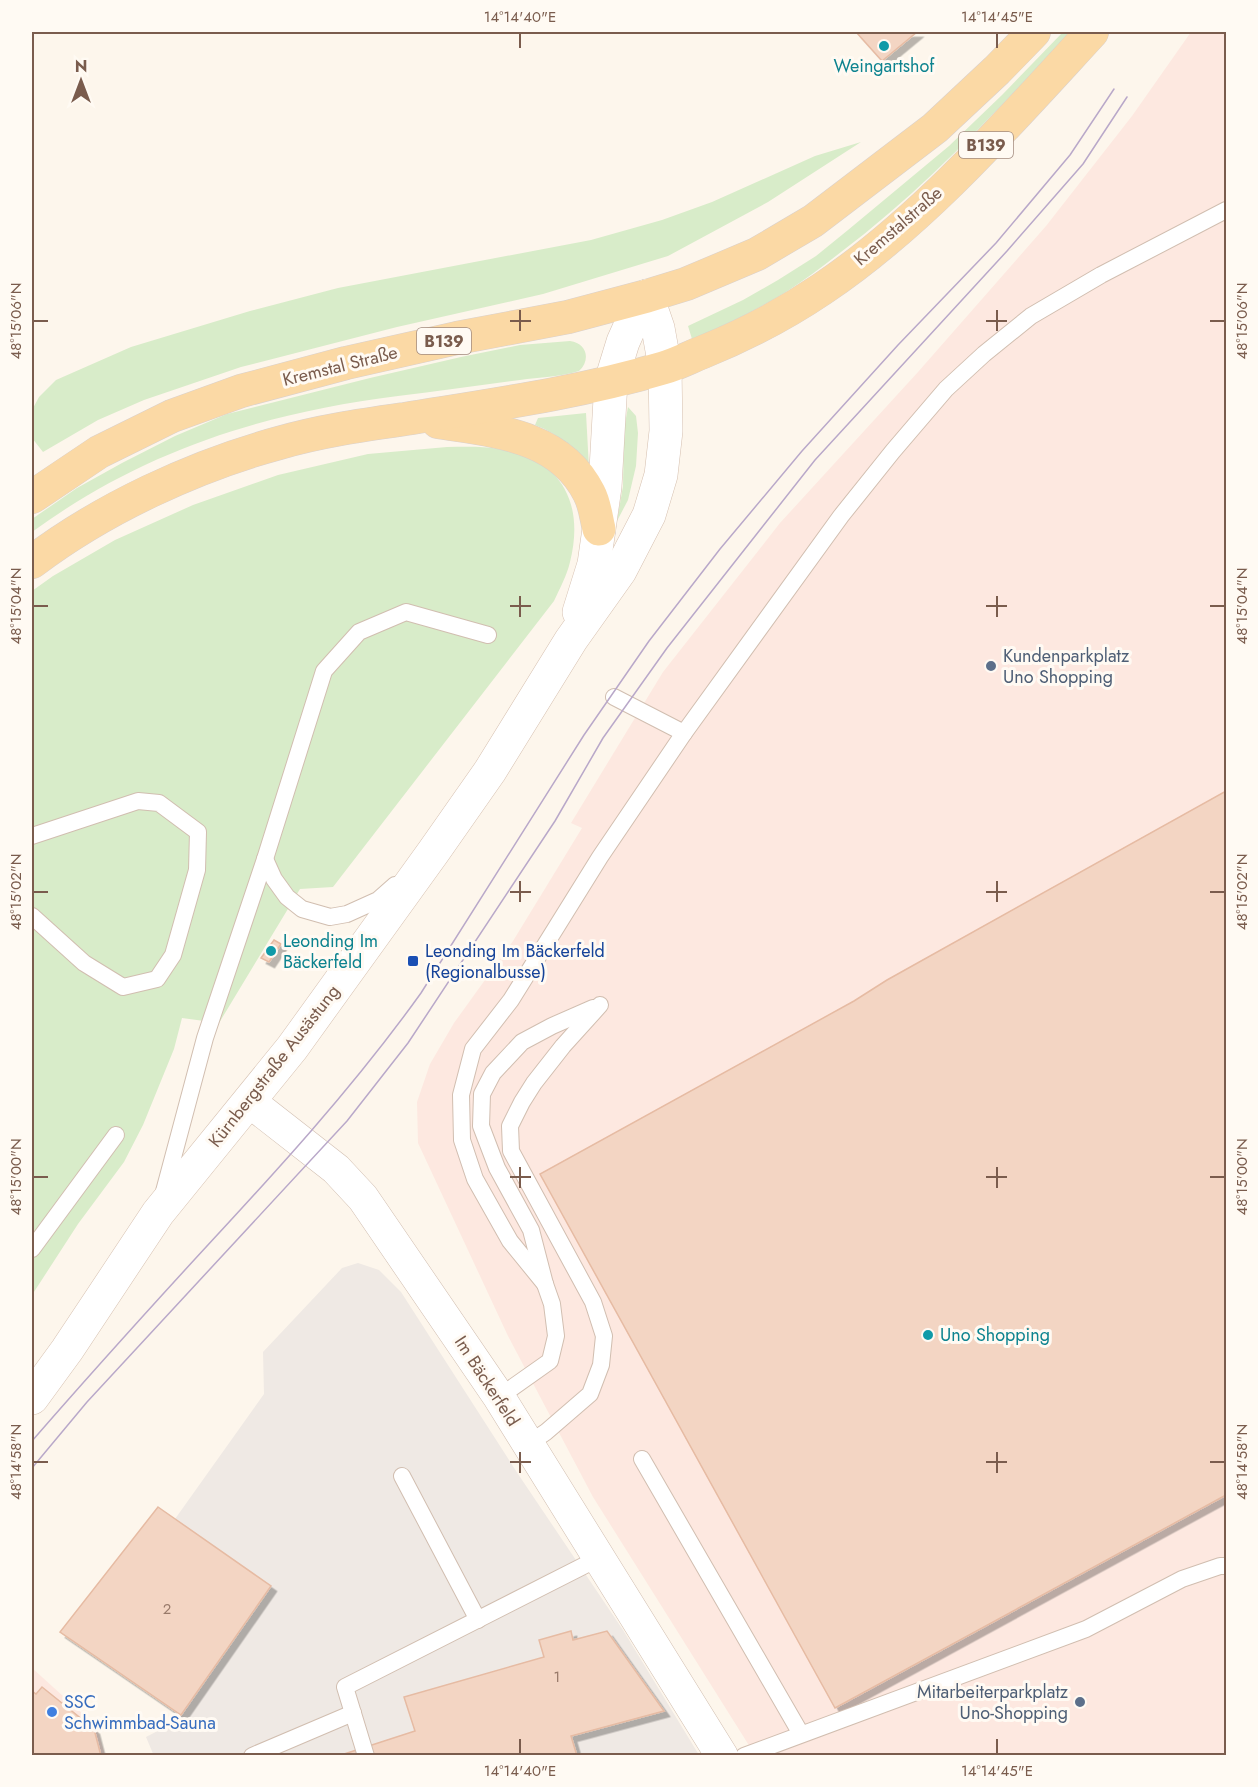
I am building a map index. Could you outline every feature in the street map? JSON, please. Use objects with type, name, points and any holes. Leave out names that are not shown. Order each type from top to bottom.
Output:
[{"type":"main road","name":"Kremstal Straße","points":[[32,496],[99,452],[172,416],[241,391],[346,363],[457,338],[568,317],[686,284],[757,254],[813,221],[935,128],[1034,32]]},
{"type":"main road","name":"Kremstalstraße","points":[[665,367],[763,325],[823,289],[873,250],[947,184],[1092,32]]},
{"type":"main road","points":[[571,640],[620,572],[649,515],[661,475],[666,431],[665,367],[658,328],[646,296]]},
{"type":"main road","points":[[571,640],[594,564],[605,487],[611,381],[623,342],[646,296]]},
{"type":"main road","name":"B139","points":[[32,562],[109,512],[175,480],[229,458],[290,440],[340,429],[553,394],[665,367]]},
{"type":"main road","name":"B139","points":[[410,418],[504,433],[529,440],[560,457],[579,475],[591,495],[598,529]]},
{"type":"main road","name":"Kürnbergstraße Ausästung","points":[[32,1398],[68,1350],[158,1213],[292,1048],[434,851],[490,771],[571,640]]},
{"type":"street","name":"Im Bäckerfeld","points":[[249,1101],[336,1169],[363,1198],[499,1397],[722,1755]]},
{"type":"lane","points":[[545,1284],[510,1241],[475,1179],[462,1140],[461,1095],[473,1049],[511,1000],[600,857],[684,733],[841,516],[892,451],[946,389],[1031,316],[1101,275],[1227,210]]},
{"type":"lane","points":[[158,1213],[205,1038],[265,860],[324,671],[359,632],[406,612],[488,635]]},
{"type":"lane","points":[[614,697],[684,733]]},
{"type":"lane","points":[[32,836],[138,801],[159,803],[198,832],[197,870],[173,955],[157,979],[123,987],[84,963],[32,916]]},
{"type":"lane","points":[[265,860],[274,879],[287,897],[302,909],[330,917],[347,914],[378,900],[434,851]]},
{"type":"lane","points":[[499,1397],[550,1361],[556,1336],[552,1304],[531,1230],[497,1168],[481,1126],[482,1094],[493,1073],[522,1042],[600,1005],[562,1046],[534,1083],[510,1126],[511,1151],[593,1302],[604,1336],[601,1365],[590,1394],[546,1432],[528,1444]]},
{"type":"lane","points":[[32,1249],[116,1135]]},
{"type":"lane","points":[[642,1459],[801,1734]]},
{"type":"lane","points":[[402,1476],[478,1620]]},
{"type":"lane","points":[[366,1755],[345,1687],[599,1558]]},
{"type":"lane","points":[[744,1755],[1086,1629],[1182,1579],[1227,1566]]},
{"type":"lane","points":[[252,1755],[353,1713]]},
{"type":"shaded area","points":[[1191,32],[1226,32],[1226,1755],[755,1755],[593,1497],[508,1336],[418,1143],[417,1102],[430,1064],[454,1023],[513,941],[582,828],[571,823],[663,672],[780,523],[918,372],[1046,226],[1132,116]]},
{"type":"shaded area","points":[[358,1263],[379,1270],[401,1292],[518,1474],[623,1630],[699,1755],[154,1756],[146,1737],[173,1723],[181,1715],[271,1586],[175,1519],[264,1394],[263,1352],[342,1268]]},
{"type":"shaded area","name":"SSC Schwimmbad-Sauna","points":[[32,1668],[96,1726],[105,1755],[32,1755]]},
{"type":"green space","points":[[1063,32],[1071,32],[932,175],[872,227],[821,268],[786,292],[692,339],[688,326],[743,300],[778,280],[816,256],[848,230],[949,146]]},
{"type":"green space","points":[[861,142],[768,202],[668,256],[543,294],[397,327],[241,367],[144,400],[98,420],[43,452],[32,438],[32,410],[39,397],[56,380],[131,347],[250,311],[338,288],[591,240],[662,220],[712,202],[815,156]]},
{"type":"green space","points":[[570,341],[580,345],[585,353],[585,362],[579,371],[557,376],[348,403],[252,425],[161,458],[117,479],[32,532],[32,519],[77,488],[175,436],[227,414],[461,357],[520,345]]},
{"type":"green space","points":[[628,407],[636,416],[638,433],[636,466],[628,500],[617,521],[623,486],[624,429]]},
{"type":"green space","points":[[586,413],[589,468],[565,442],[535,425],[538,418]]},
{"type":"green space","points":[[447,447],[486,447],[520,454],[538,462],[563,486],[570,502],[574,521],[574,541],[569,567],[554,601],[333,887],[300,889],[219,1023],[182,1018],[174,1049],[143,1125],[124,1162],[78,1224],[32,1295],[32,591],[115,540],[193,505],[278,475],[368,454]]},
{"type":"building","name":"Weingartshof","points":[[856,32],[917,32],[882,61]]},
{"type":"building","name":"Uno Shopping","points":[[1226,791],[1226,1495],[835,1708],[540,1174],[854,1001],[887,980]]},
{"type":"building","name":"Leonding Im Bäckerfeld","points":[[274,940],[281,944],[269,962],[261,958]]},
{"type":"building","points":[[158,1507],[271,1586],[181,1715],[60,1632]]},
{"type":"building","points":[[571,1631],[573,1640],[607,1631],[664,1711],[571,1736],[577,1756],[338,1756],[415,1731],[404,1697],[544,1657],[539,1640]]},
{"type":"building","name":"SSC Schwimmbad-Sauna","points":[[42,1687],[94,1729],[101,1756],[32,1756],[32,1691],[36,1694]]},
{"type":"tram line","points":[[32,1441],[283,1163],[368,1063],[421,993],[584,735],[649,641],[720,549],[802,451],[898,345],[996,243],[1070,155],[1114,89]]},
{"type":"tram line","points":[[32,1468],[87,1402],[347,1121],[408,1043],[555,821],[603,738],[667,648],[815,460],[1007,251],[1083,164],[1127,97]]},
{"type":"place","name":"Weingartshof","points":[[884,46]]},
{"type":"place","name":"Kundenparkplatz Uno Shopping","points":[[991,666]]},
{"type":"place","name":"Leonding Im Bäckerfeld","points":[[271,951]]},
{"type":"place","name":"Leonding Im Bäckerfeld (Regionalbusse)","points":[[413,961]]},
{"type":"place","name":"Uno Shopping","points":[[928,1335]]},
{"type":"place","name":"Mitarbeiterparkplatz Uno-Shopping","points":[[1080,1702]]},
{"type":"place","name":"SSC Schwimmbad-Sauna","points":[[52,1712]]}]
